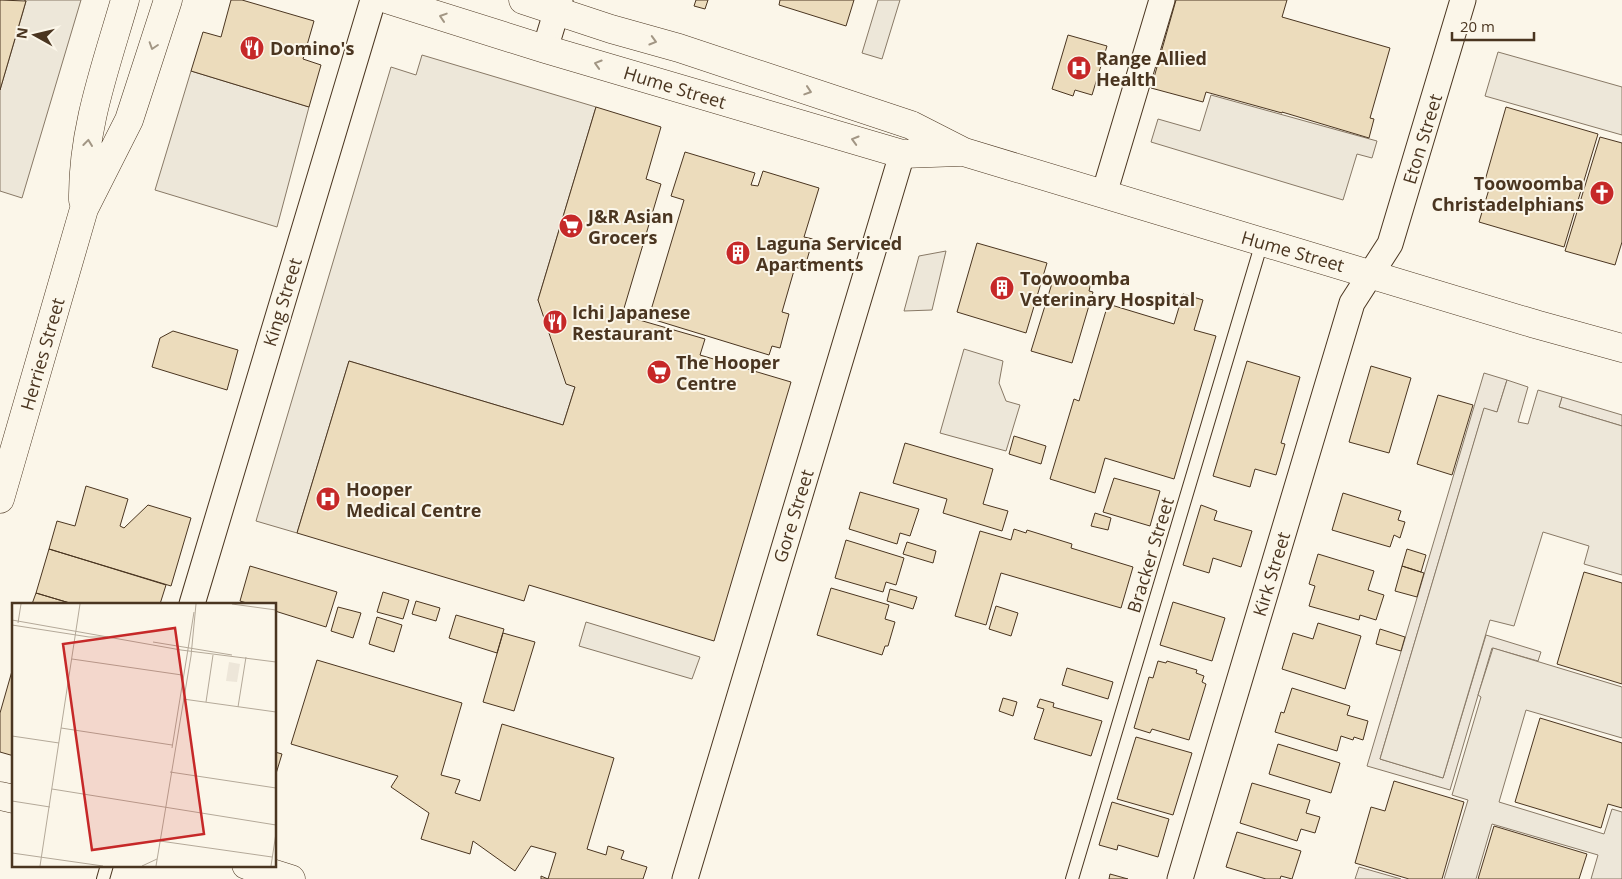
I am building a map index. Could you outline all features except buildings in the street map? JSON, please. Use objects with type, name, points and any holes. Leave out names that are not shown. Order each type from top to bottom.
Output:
[{"type":"main road","name":"Herries Street","points":[[84,209],[83,180],[91,117],[125,0]]},
{"type":"main road","name":"Herries Street","points":[[0,499],[84,209],[129,120],[168,0]]},
{"type":"main road","name":"Hume Street","points":[[389,0],[545,49],[902,154],[964,152]]},
{"type":"main road","name":"Hume Street","points":[[523,0],[558,5],[911,125],[964,152],[1535,324],[1622,348]]},
{"type":"main road","points":[[249,866],[291,879]]},
{"type":"street","name":"King Street","points":[[192,603],[373,0]]},
{"type":"street","points":[[1104,194],[1162,0]]},
{"type":"street","name":"Eton Street","points":[[1372,274],[1390,244],[1463,0]]},
{"type":"street","points":[[545,49],[558,5]]},
{"type":"street","name":"Gore Street","points":[[685,879],[902,154]]},
{"type":"street","name":"Kirk Street","points":[[1180,879],[1352,303],[1372,274]]},
{"type":"lane","name":"Bracker Street","points":[[1072,879],[1262,242]]},
{"type":"lane","points":[[103,879],[107,866]]},
{"type":"shaded area","points":[[24,0],[81,0],[22,198],[0,191],[0,90],[26,1]]},
{"type":"shaded area","points":[[878,0],[900,0],[882,59],[862,53]]},
{"type":"shaded area","points":[[1498,52],[1622,87],[1622,135],[1485,96]]},
{"type":"shaded area","points":[[422,55],[596,107],[538,300],[575,387],[563,425],[349,361],[297,533],[256,521],[391,67],[416,75]]},
{"type":"shaded area","points":[[191,71],[309,107],[277,227],[155,190]]},
{"type":"shaded area","points":[[1211,95],[1377,141],[1372,158],[1357,154],[1343,200],[1151,142],[1158,119],[1200,131]]},
{"type":"shaded area","points":[[946,251],[932,310],[904,311],[919,256]]},
{"type":"shaded area","points":[[964,349],[1003,361],[999,383],[1006,401],[1020,405],[1006,451],[940,433]]},
{"type":"shaded area","points":[[1484,373],[1507,380],[1497,412],[1484,409],[1380,759],[1443,778],[1486,635],[1541,652],[1538,661],[1492,648],[1450,790],[1367,766]]},
{"type":"shaded area","points":[[1507,380],[1528,387],[1518,422],[1528,424],[1538,390],[1562,397],[1559,407],[1622,426],[1622,575],[1584,564],[1589,546],[1543,532],[1514,626],[1490,620],[1443,778],[1380,759],[1484,408],[1497,412]]},
{"type":"shaded area","points":[[1562,397],[1622,415],[1622,426],[1559,407]]},
{"type":"shaded area","points":[[586,622],[700,657],[692,679],[579,646]]},
{"type":"shaded area","points":[[1493,648],[1622,687],[1622,738],[1526,710],[1499,802],[1604,834],[1612,809],[1622,812],[1622,879],[1591,879],[1598,855],[1492,824],[1476,879],[1444,879],[1468,800],[1452,795],[1481,697],[1478,695]]},
{"type":"shaded area","points":[[1359,867],[1401,879],[1355,879]]},
{"type":"place","name":"Domino's","points":[[252,48]]},
{"type":"place","name":"Range Allied Health","points":[[1079,68]]},
{"type":"place","name":"Toowoomba Christadelphians","points":[[1602,193]]},
{"type":"place","name":"J&R Asian Grocers","points":[[571,226]]},
{"type":"place","name":"Laguna Serviced Apartments","points":[[738,253]]},
{"type":"place","name":"Toowoomba Veterinary Hospital","points":[[1002,288]]},
{"type":"place","name":"Ichi Japanese Restaurant","points":[[555,322]]},
{"type":"place","name":"The Hooper Centre","points":[[659,372]]},
{"type":"place","name":"Hooper Medical Centre","points":[[328,499]]}]
